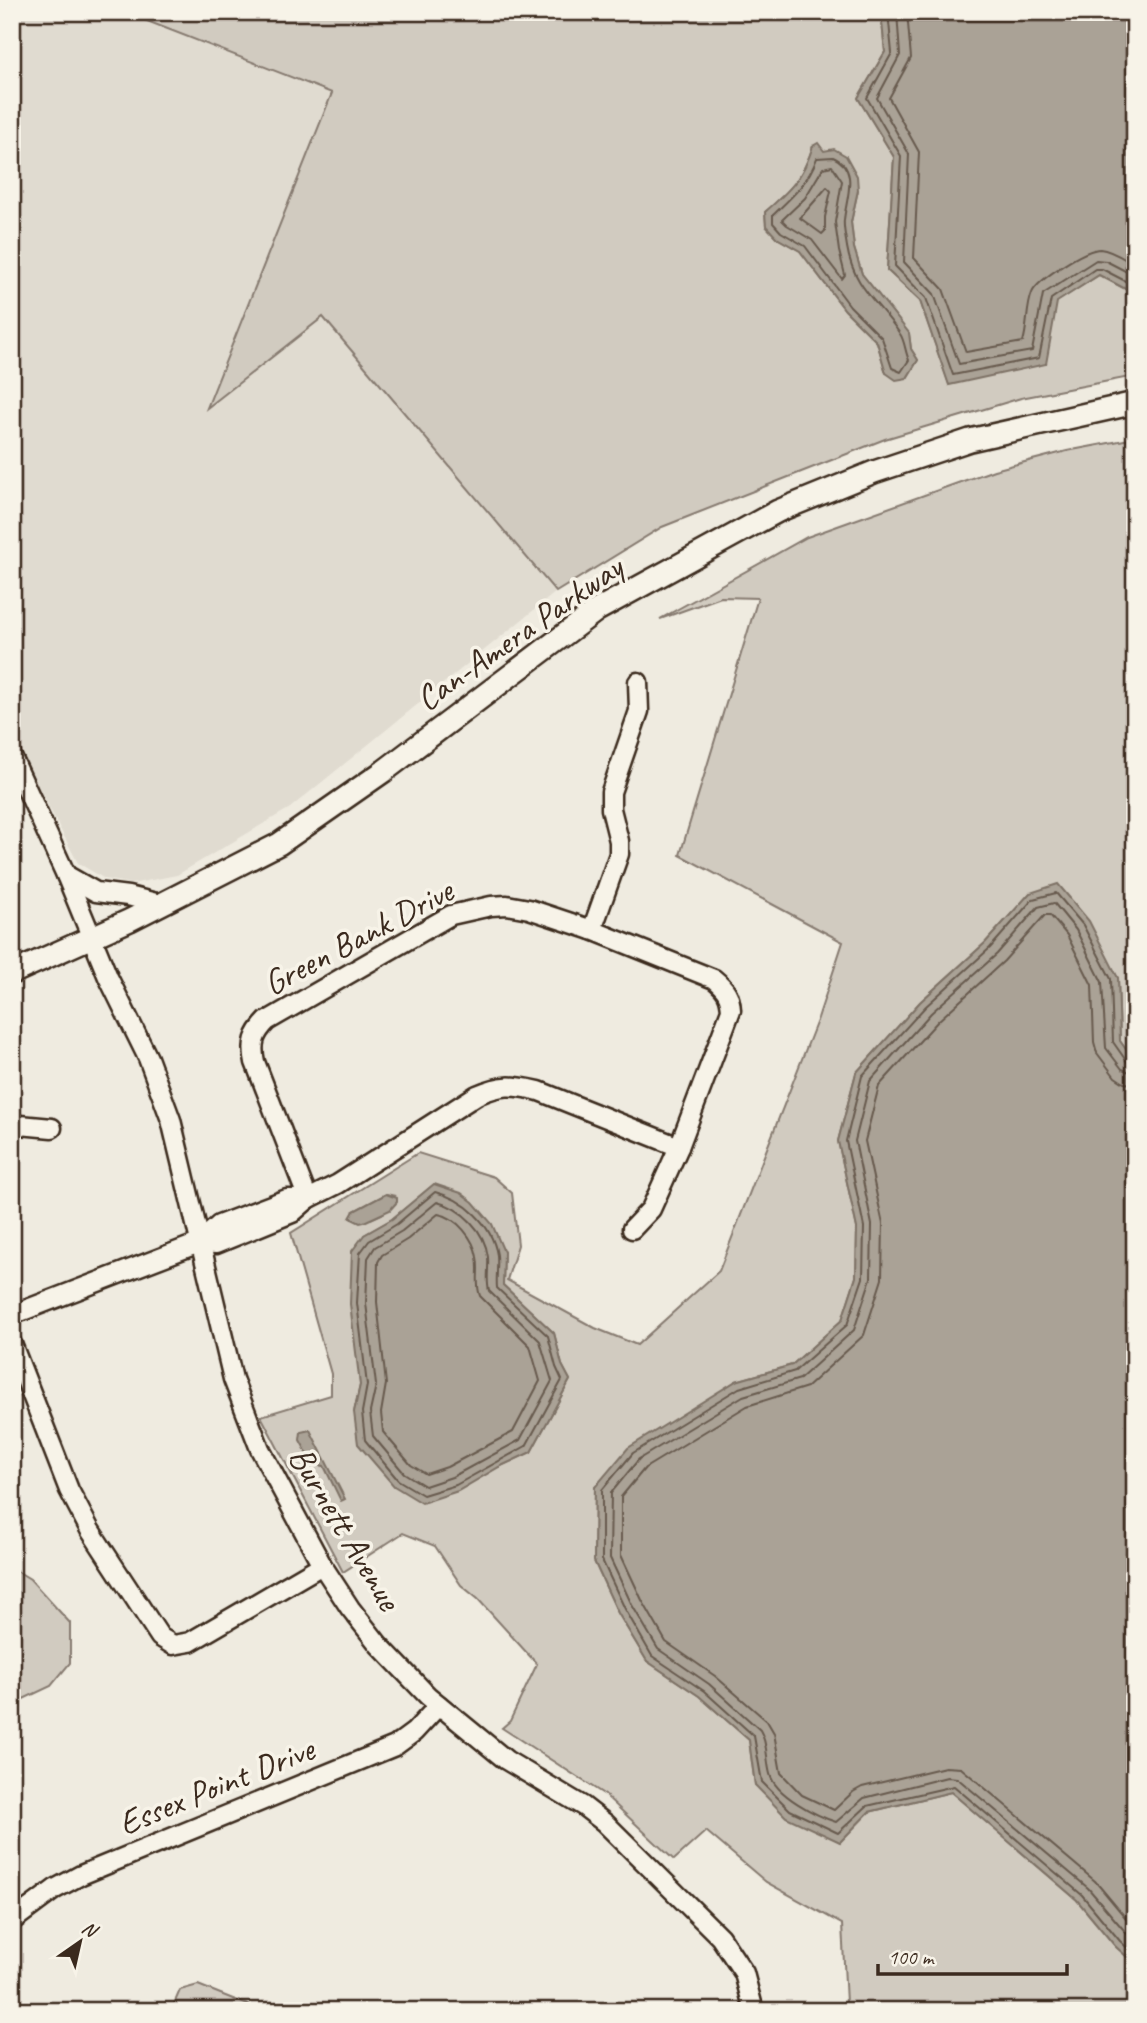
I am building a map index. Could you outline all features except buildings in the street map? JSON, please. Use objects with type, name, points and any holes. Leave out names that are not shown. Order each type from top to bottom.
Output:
[{"type":"main road","name":"Can-Amera Parkway","points":[[12,973],[92,937],[279,844],[384,771],[597,610],[778,511],[874,472],[970,440],[1135,403]]},
{"type":"street","points":[[592,930],[619,855],[619,841],[611,809],[611,792],[639,711],[638,682]]},
{"type":"street","name":"Burnett Avenue","points":[[12,757],[66,874],[108,977],[148,1058],[171,1120],[233,1380],[260,1449],[322,1565],[350,1608],[379,1645],[439,1705],[506,1760],[583,1806],[605,1823],[720,1937],[744,1973],[754,2011]]},
{"type":"street","points":[[66,874],[96,892],[160,904]]},
{"type":"street","name":"Green Bank Drive","points":[[308,1199],[253,1052],[257,1031],[267,1021],[451,915],[472,908],[508,905],[529,909],[592,930],[714,979],[726,988],[731,1010],[679,1147],[651,1209],[632,1229]]},
{"type":"street","points":[[12,1315],[199,1243],[219,1225],[286,1199],[308,1199],[338,1184],[477,1095],[497,1086],[539,1091],[679,1147]]},
{"type":"street","points":[[12,1127],[20,1125],[52,1128]]},
{"type":"street","points":[[12,1344],[69,1490],[90,1530],[152,1628],[167,1642],[179,1646],[190,1642],[322,1565]]},
{"type":"street","name":"Essex Point Drive","points":[[12,1922],[55,1889],[81,1875],[396,1746],[414,1732],[439,1705]]},
{"type":"shaded area","points":[[12,12],[124,12],[332,93],[208,406],[322,317],[556,592],[290,808],[177,875],[131,884],[105,879],[78,863],[12,736]]},
{"type":"shaded area","points":[[124,12],[881,12],[885,52],[858,98],[894,157],[887,270],[920,301],[949,384],[1056,302],[1099,275],[1135,294],[1135,376],[1021,398],[885,439],[662,527],[556,592],[323,317],[207,408],[332,93]],"holes":[[[813,146],[824,152],[858,190],[851,222],[854,248],[862,274],[909,334],[911,349],[918,360],[907,378],[886,373],[877,342],[845,310],[800,251],[777,238],[766,226],[765,212],[795,183]]]},
{"type":"shaded area","points":[[1135,438],[1135,1062],[1120,1041],[1118,978],[1030,893],[985,943],[920,1002],[856,1073],[838,1141],[857,1228],[856,1277],[842,1320],[792,1365],[736,1381],[595,1487],[594,1561],[618,1613],[647,1661],[699,1696],[749,1740],[755,1785],[840,1842],[869,1812],[951,1792],[1077,1900],[1115,1946],[1135,1964],[1135,2011],[806,2011],[846,2003],[842,1924],[766,1882],[706,1831],[674,1860],[605,1795],[502,1728],[510,1721],[537,1664],[478,1599],[461,1585],[435,1546],[403,1533],[343,1572],[261,1416],[331,1395],[331,1374],[291,1233],[418,1153],[494,1177],[512,1193],[518,1245],[507,1280],[595,1328],[637,1345],[719,1271],[818,1018],[843,942],[680,855],[758,598],[721,597],[660,619],[807,537],[994,470],[1067,451]],"holes":[[[434,1184],[504,1252],[503,1285],[554,1333],[562,1365],[570,1380],[531,1452],[499,1467],[354,1412],[360,1385],[357,1347],[364,1235],[392,1219]],[[386,1194],[395,1196],[382,1214],[371,1219],[354,1211]]]},
{"type":"shaded area","points":[[12,1568],[30,1579],[70,1623],[70,1663],[51,1686],[17,1702],[12,1702]]},
{"type":"shaded area","points":[[198,1985],[263,2011],[171,2011],[180,1990]]},
{"type":"water","points":[[881,12],[1135,12],[1135,294],[1099,275],[1057,302],[1046,364],[949,385],[920,301],[887,270],[894,157],[858,98],[885,52]]},
{"type":"water","points":[[818,143],[824,151],[834,149],[846,156],[857,176],[858,190],[851,222],[854,248],[862,274],[909,333],[911,349],[918,360],[907,378],[896,380],[886,373],[877,342],[845,310],[800,251],[777,238],[766,226],[765,212],[795,183],[813,146]]},
{"type":"water","points":[[1058,884],[1089,921],[1118,978],[1120,1041],[1135,1062],[1135,1964],[1115,1946],[1077,1900],[951,1792],[869,1812],[840,1842],[786,1817],[755,1785],[749,1740],[699,1696],[647,1661],[618,1613],[594,1561],[595,1487],[628,1448],[736,1381],[792,1365],[842,1320],[856,1277],[857,1228],[838,1141],[856,1073],[920,1002],[985,943],[1030,893]]},
{"type":"water","points":[[434,1184],[461,1193],[473,1202],[492,1224],[504,1252],[503,1285],[554,1333],[562,1365],[570,1380],[531,1452],[458,1491],[422,1503],[394,1486],[358,1444],[354,1412],[360,1385],[350,1304],[352,1251],[364,1235],[392,1219]]},
{"type":"water","points":[[386,1194],[397,1198],[390,1210],[360,1223],[350,1218],[354,1211]]},
{"type":"water","points":[[310,1430],[345,1499],[341,1501],[324,1466],[313,1464],[300,1440],[301,1432]]}]
